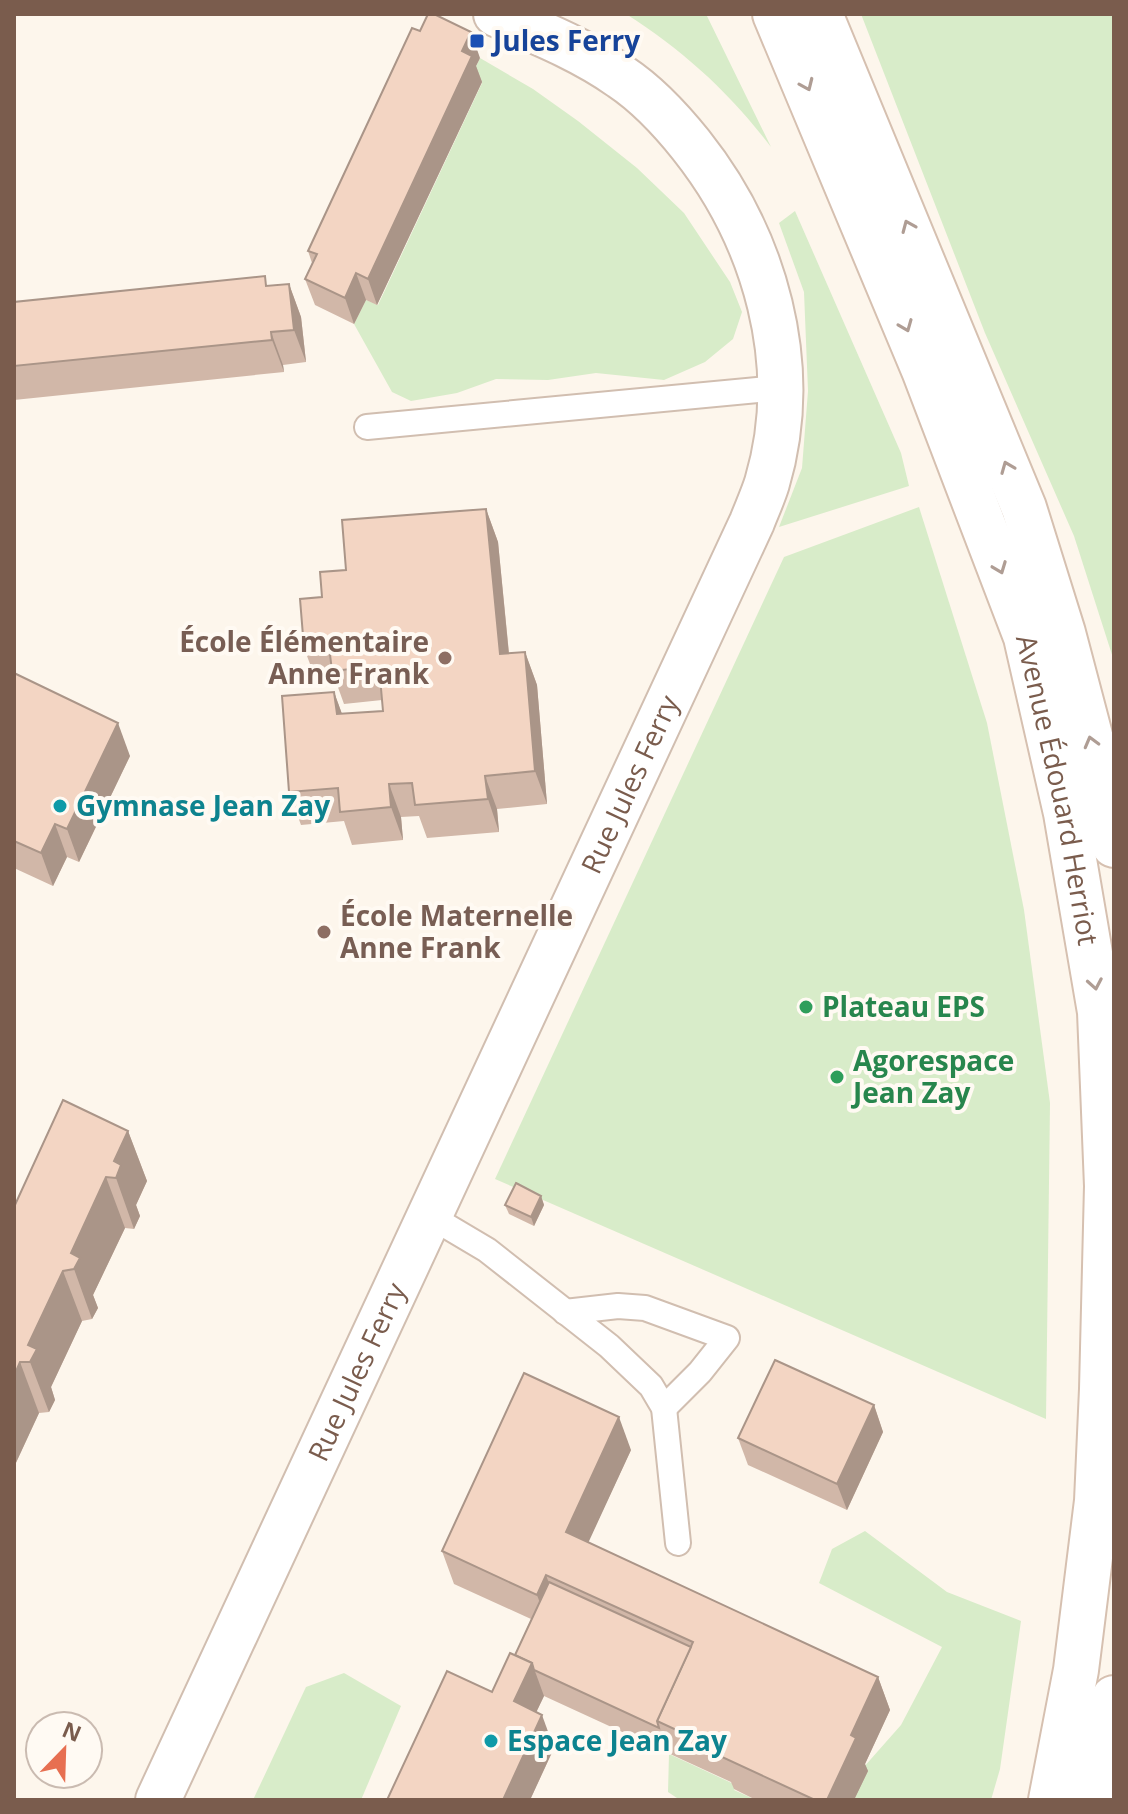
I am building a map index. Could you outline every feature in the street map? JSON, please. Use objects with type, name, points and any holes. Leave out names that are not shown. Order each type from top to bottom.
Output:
[{"type":"main road","name":"Rue Jules Ferry","points":[[158,1800],[752,522],[767,484],[775,449],[779,388],[774,321],[768,290],[751,242],[728,197],[705,162],[670,119],[622,77],[560,42],[496,14]]},
{"type":"main road","name":"Avenue Édouard Herriot","points":[[775,14],[918,355],[1026,637],[1066,813],[1100,1012],[1107,1186],[1097,1501],[1076,1670],[1051,1800]]},
{"type":"main road","name":"Avenue Édouard Herriot","points":[[820,14],[1024,508],[1063,633],[1097,762],[1114,845]]},
{"type":"main road","points":[[1095,1800],[1114,1698]]},
{"type":"lane","points":[[367,427],[779,388]]},
{"type":"lane","points":[[428,1215],[487,1250],[609,1346],[651,1386],[664,1408],[678,1543]]},
{"type":"lane","points":[[565,1312],[618,1306],[645,1308],[727,1338],[700,1372],[664,1408]]},
{"type":"green space","points":[[626,14],[706,14],[771,147],[739,108],[704,74]]},
{"type":"green space","points":[[861,14],[1114,14],[1114,661],[1074,536],[985,333]]},
{"type":"green space","points":[[480,58],[533,89],[578,121],[637,168],[684,213],[730,282],[742,312],[733,339],[705,362],[664,380],[596,373],[548,380],[496,379],[457,393],[411,401],[392,392],[354,324],[366,300],[378,305],[482,83],[471,77]]},
{"type":"green space","points":[[795,211],[901,453],[909,486],[779,527],[802,468],[808,391],[804,292],[779,223]]},
{"type":"green space","name":"Plateau EPS","points":[[919,507],[987,723],[1024,910],[1050,1103],[1046,1419],[495,1179],[784,557]]},
{"type":"green space","points":[[865,1531],[947,1592],[1021,1621],[1000,1769],[991,1800],[851,1800],[863,1768],[901,1725],[942,1647],[819,1583],[832,1549]]},
{"type":"green space","points":[[344,1673],[401,1706],[361,1800],[253,1800],[306,1687]]},
{"type":"green space","points":[[669,1754],[736,1785],[734,1790],[756,1800],[680,1800],[668,1792]]},
{"type":"building","points":[[428,14],[471,32],[462,51],[472,56],[368,279],[356,273],[345,298],[305,279],[317,254],[308,251],[412,28],[420,31]]},
{"type":"building","points":[[265,276],[266,286],[289,284],[294,330],[271,332],[272,340],[14,366],[14,302]]},
{"type":"building","points":[[486,509],[500,654],[525,652],[535,771],[485,776],[488,799],[415,805],[412,783],[389,784],[391,807],[340,812],[338,788],[289,792],[282,696],[334,692],[337,714],[383,711],[379,666],[332,671],[329,646],[304,648],[300,599],[322,597],[320,572],[346,570],[342,520]]},
{"type":"building","name":"Gymnase Jean Zay","points":[[14,673],[118,723],[67,829],[55,824],[41,853],[14,841]]},
{"type":"building","points":[[63,1100],[128,1131],[114,1161],[121,1165],[116,1178],[106,1177],[71,1253],[80,1258],[74,1269],[63,1271],[28,1345],[37,1349],[30,1362],[20,1362],[14,1376],[14,1207]]},
{"type":"building","points":[[516,1183],[541,1196],[531,1217],[505,1205]]},
{"type":"building","points":[[775,1360],[874,1405],[837,1484],[738,1438]]},
{"type":"building","points":[[524,1373],[619,1417],[566,1532],[878,1677],[851,1735],[856,1738],[827,1800],[815,1800],[722,1757],[724,1752],[657,1721],[693,1642],[546,1575],[537,1595],[442,1551]]},
{"type":"building","points":[[549,1582],[691,1647],[657,1721],[659,1728],[534,1670],[532,1663],[515,1655]]},
{"type":"building","points":[[510,1653],[532,1663],[514,1701],[542,1715],[503,1800],[387,1800],[447,1671],[492,1692]]},
{"type":"place","name":"Jules Ferry","points":[[477,41]]},
{"type":"place","name":"École Élémentaire Anne Frank","points":[[445,658]]},
{"type":"place","name":"Gymnase Jean Zay","points":[[60,806]]},
{"type":"place","name":"École Maternelle Anne Frank","points":[[324,932]]},
{"type":"place","name":"Plateau EPS","points":[[806,1007]]},
{"type":"place","name":"Agorespace Jean Zay","points":[[837,1077]]},
{"type":"place","name":"Espace Jean Zay","points":[[491,1741]]}]
